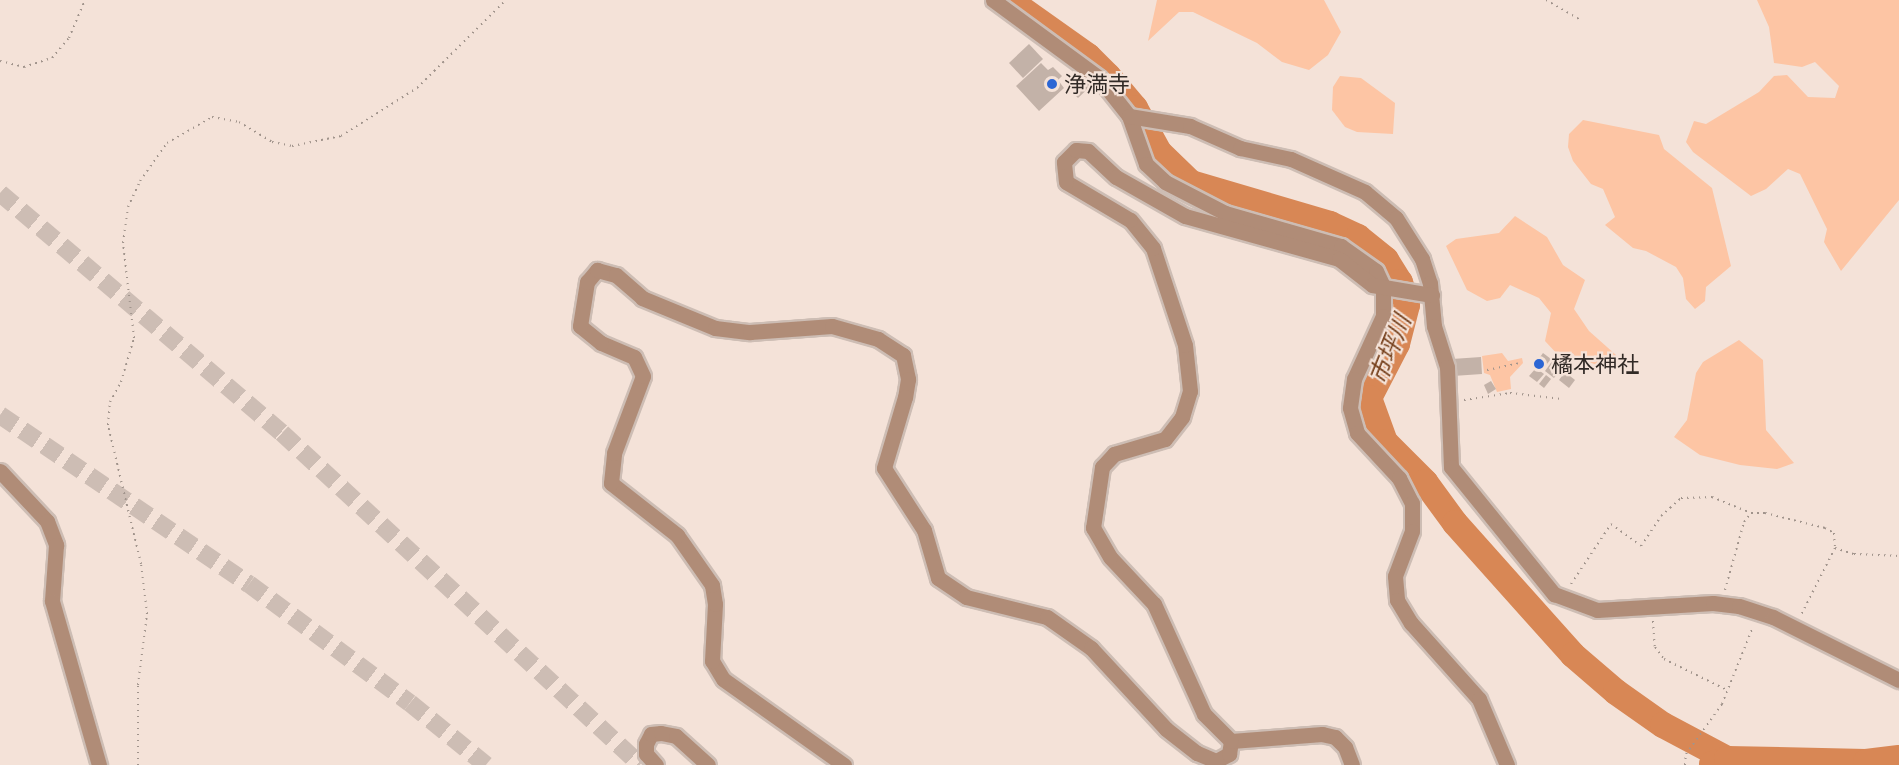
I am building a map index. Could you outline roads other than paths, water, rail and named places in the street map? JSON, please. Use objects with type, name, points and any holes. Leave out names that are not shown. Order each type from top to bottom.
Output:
[{"type":"street","points":[[993,0],[1089,67],[1130,116],[1141,156],[1151,171],[1165,182],[1225,213],[1351,251],[1369,263],[1383,286],[1381,326],[1354,380],[1350,408],[1356,433],[1400,478],[1412,503],[1412,531],[1395,576],[1397,600],[1411,623],[1479,699],[1507,765]]},
{"type":"street","points":[[1130,116],[1202,130],[1240,148],[1291,159],[1365,192],[1389,212],[1410,237],[1422,259],[1432,294],[1434,326],[1447,367],[1448,458],[1456,477],[1543,584],[1562,599],[1597,610],[1722,603],[1759,612],[1899,680]]},
{"type":"street","points":[[1353,765],[1345,747],[1335,737],[1322,734],[1232,741],[1204,714],[1154,604],[1110,557],[1093,528],[1102,467],[1114,454],[1166,439],[1182,417],[1190,391],[1185,345],[1153,248],[1130,220],[1065,182],[1064,162],[1076,150],[1088,151],[1116,177],[1173,210],[1340,259],[1367,282],[1432,294]]},
{"type":"street","points":[[844,765],[723,679],[712,661],[715,604],[712,585],[677,535],[611,483],[614,453],[643,376],[634,357],[601,343],[580,326],[587,282],[597,270],[616,275],[642,298],[715,328],[750,332],[832,326],[878,339],[903,355],[908,379],[905,397],[884,468],[924,530],[938,578],[966,597],[1047,616],[1091,648],[1166,729],[1197,753],[1216,760],[1229,754],[1232,741]]},
{"type":"street","points":[[0,471],[47,521],[56,545],[52,601],[99,765]]},
{"type":"street","points":[[656,765],[646,754],[646,744],[651,735],[661,733],[676,736],[708,765]]},
{"type":"waterway","name":"市坪川","points":[[1009,0],[1088,56],[1108,76],[1135,108],[1159,152],[1191,183],[1330,224],[1358,237],[1386,260],[1400,282],[1407,305],[1397,344],[1369,398],[1385,442],[1425,482],[1455,523],[1573,655],[1616,692],[1663,725],[1727,759]]},
{"type":"waterway","points":[[1712,764],[1727,759],[1866,762],[1899,758]]},
{"type":"tunnel","points":[[0,193],[282,433],[640,765]]},
{"type":"tunnel","points":[[0,415],[249,584],[410,703],[486,765]]},
{"type":"place","name":"浄満寺","points":[[1052,84]]},
{"type":"place","name":"橘本神社","points":[[1539,364]]}]
